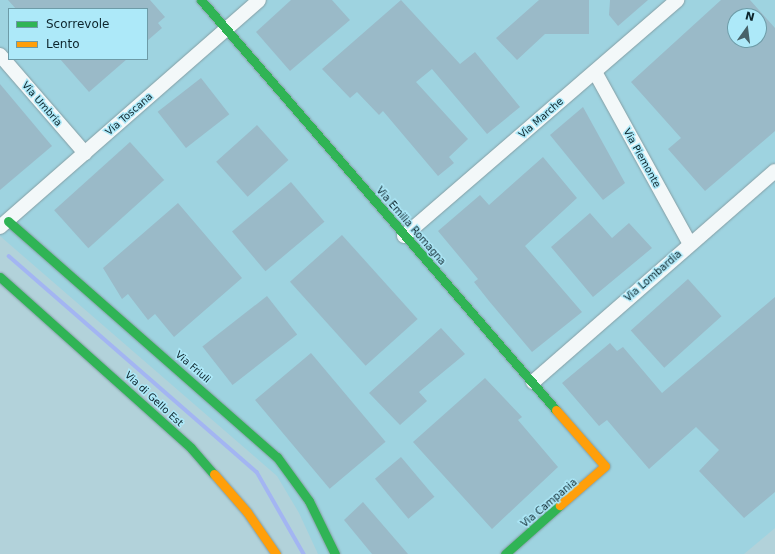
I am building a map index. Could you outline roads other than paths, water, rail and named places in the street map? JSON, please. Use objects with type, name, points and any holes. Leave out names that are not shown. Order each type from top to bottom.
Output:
[{"type":"street","name":"Via Emilia Romagna","points":[[201,0],[404,236],[605,466]]},
{"type":"street","name":"Via Toscana","points":[[4,224],[259,0]]},
{"type":"street","name":"Via Marche","points":[[404,236],[678,0]]},
{"type":"street","name":"Via Umbria","points":[[0,55],[85,153]]},
{"type":"street","name":"Via Piemonte","points":[[595,72],[690,244]]},
{"type":"street","name":"Via Lombardia","points":[[533,382],[775,171]]},
{"type":"street","name":"Via Friuli","points":[[4,224],[277,457],[309,501],[335,554]]},
{"type":"street","name":"Via di Gello Est","points":[[0,277],[191,448],[247,512],[276,554]]},
{"type":"street","name":"Via Campania","points":[[505,554],[605,466]]},
{"type":"waterway","points":[[9,256],[257,472],[304,554]]}]
